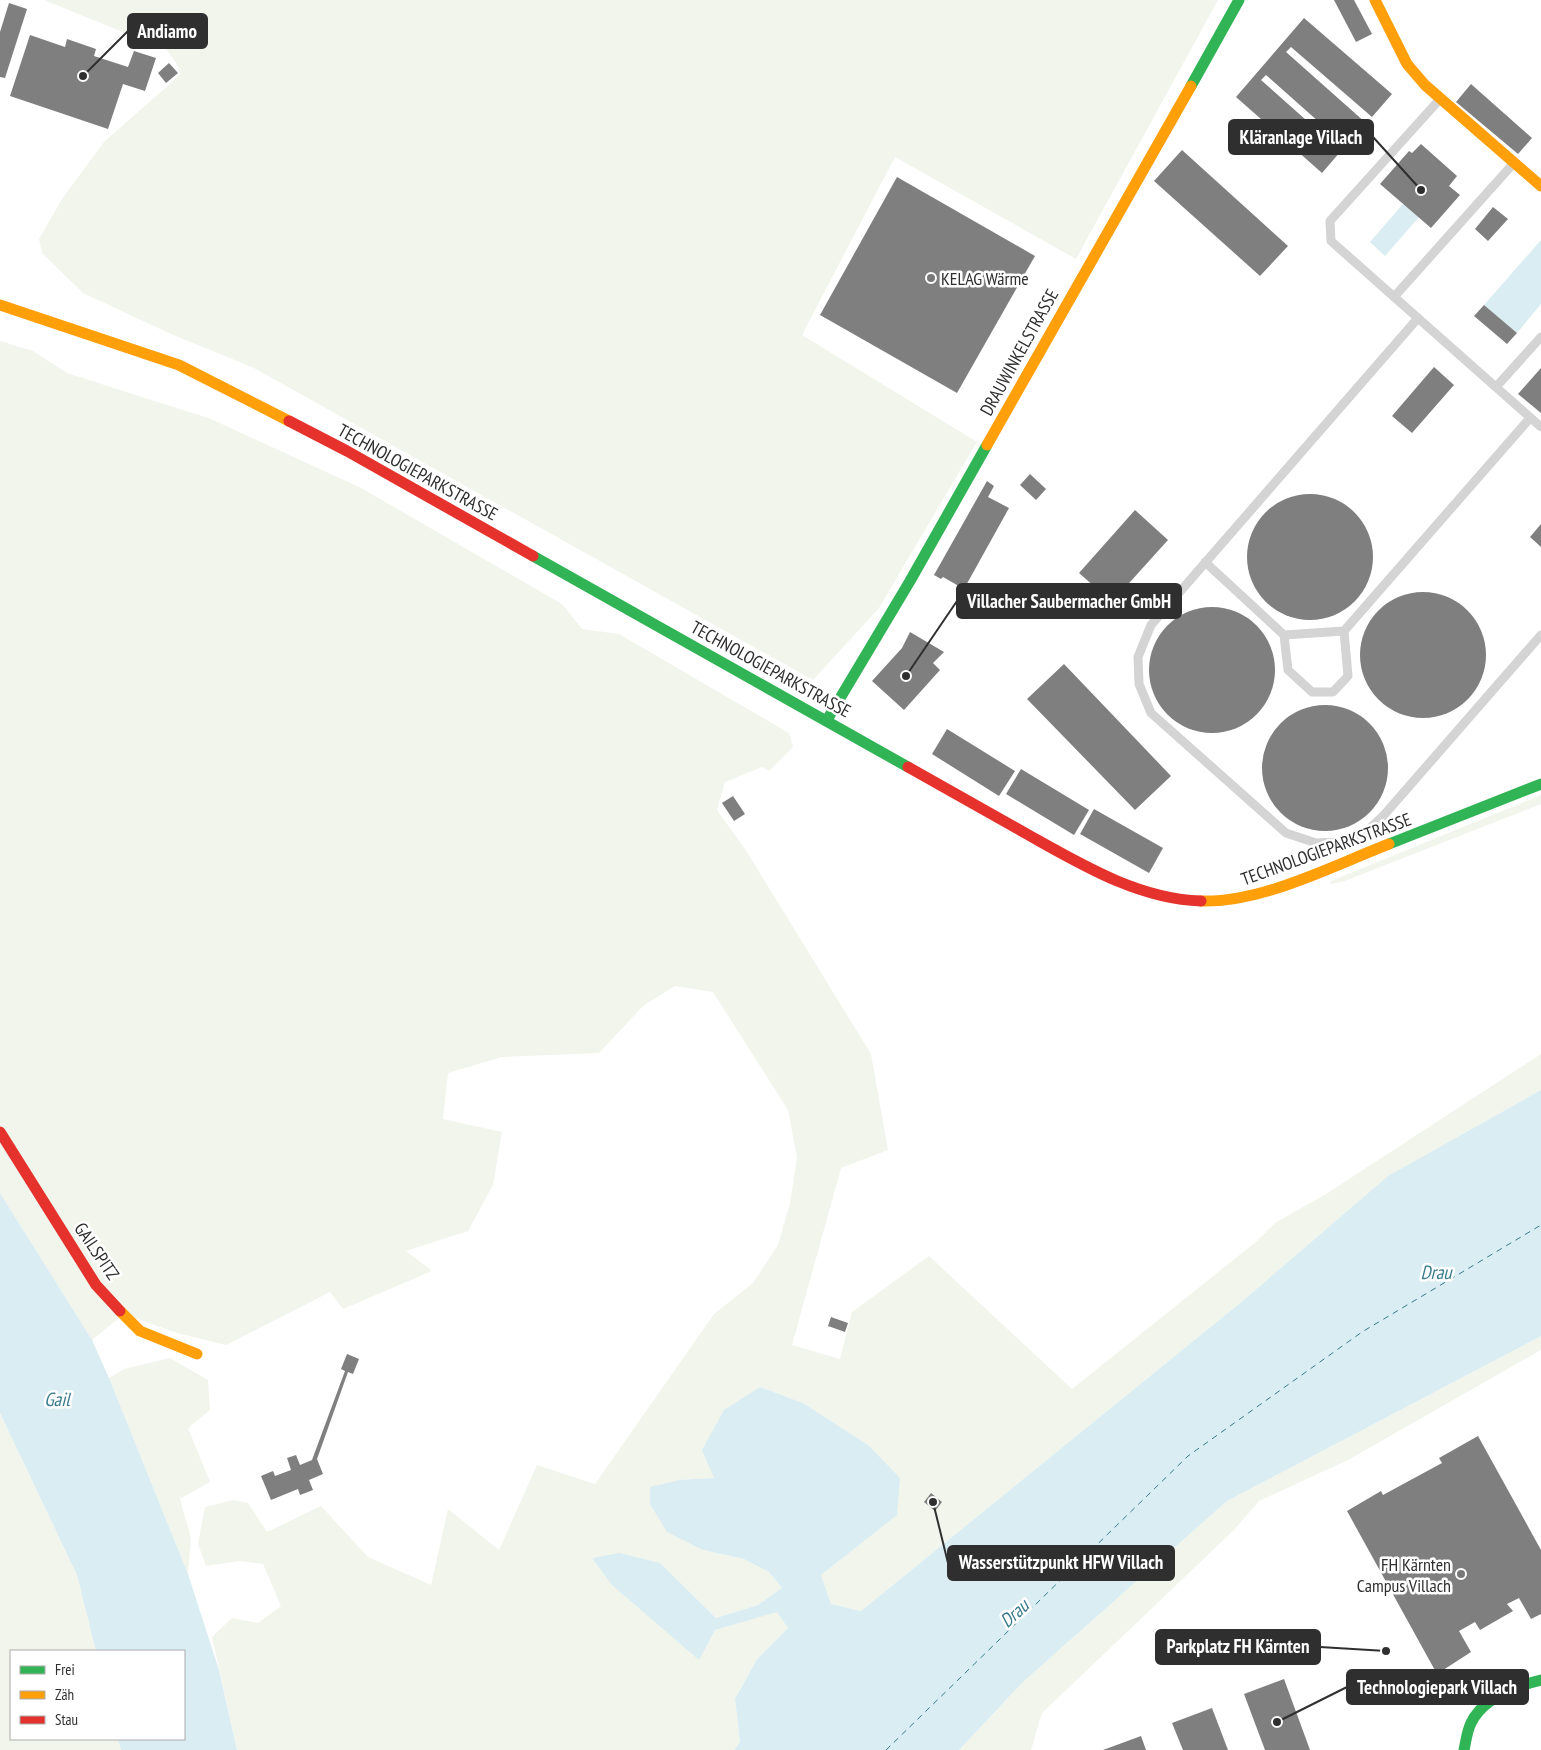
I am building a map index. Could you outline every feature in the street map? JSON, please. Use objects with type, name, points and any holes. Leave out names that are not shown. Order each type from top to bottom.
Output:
[{"type":"street","name":"DRAUWINKELSTRASSE","points":[[827,720],[910,581],[1239,0]]},
{"type":"street","points":[[1375,0],[1407,64],[1440,99],[1541,186]]},
{"type":"street","name":"TECHNOLOGIEPARKSTRASSE","points":[[0,305],[179,365],[347,451],[827,720],[1068,858],[1112,880],[1149,894],[1180,901],[1222,902],[1266,892],[1541,784]]},
{"type":"street","name":"GAILSPITZ","points":[[0,1132],[96,1285],[140,1331],[197,1354]]},
{"type":"street","points":[[1464,1750],[1471,1724],[1484,1708],[1513,1690],[1541,1680]]},
{"type":"lane","points":[[1440,99],[1330,221],[1330,241],[1541,427]]},
{"type":"lane","points":[[1394,297],[1514,163]]},
{"type":"lane","points":[[1418,318],[1151,625],[1138,657],[1139,684],[1150,713],[1286,833],[1316,843],[1340,842],[1366,832],[1384,815],[1541,635]]},
{"type":"lane","points":[[1496,387],[1541,337]]},
{"type":"lane","points":[[1284,635],[1344,631],[1530,418]]},
{"type":"lane","points":[[1205,562],[1284,635],[1288,670],[1312,692],[1333,692],[1348,676],[1344,631]]},
{"type":"shaded area","points":[[44,0],[1218,0],[1076,259],[895,157],[802,335],[977,442],[879,608],[813,680],[254,368],[171,334],[83,293],[42,253],[39,239],[62,199],[104,142],[181,74],[167,50]]},
{"type":"shaded area","points":[[0,341],[33,351],[67,373],[211,419],[361,488],[562,604],[582,629],[619,634],[789,733],[793,747],[769,771],[762,767],[725,782],[717,810],[747,852],[871,1054],[888,1150],[841,1168],[792,1345],[840,1359],[852,1312],[929,1256],[1072,1389],[1257,1241],[1275,1223],[1326,1194],[1541,1054],[1541,1090],[1388,1176],[1239,1304],[861,1611],[831,1604],[821,1575],[896,1515],[868,1445],[803,1403],[760,1387],[715,1478],[679,1480],[650,1488],[650,1504],[703,1550],[744,1559],[769,1572],[782,1588],[758,1605],[716,1618],[660,1563],[698,1660],[715,1630],[777,1611],[788,1628],[757,1659],[735,1699],[740,1742],[734,1750],[237,1750],[212,1637],[232,1618],[258,1623],[281,1606],[263,1564],[239,1561],[206,1566],[198,1544],[205,1507],[233,1500],[248,1503],[267,1532],[321,1506],[368,1557],[431,1585],[448,1509],[499,1550],[537,1465],[595,1484],[714,1314],[753,1283],[778,1245],[790,1203],[797,1158],[788,1110],[713,992],[675,986],[644,1005],[599,1053],[502,1057],[448,1073],[443,1119],[502,1132],[493,1185],[468,1231],[406,1251],[432,1271],[343,1309],[330,1292],[226,1345],[177,1333],[124,1314],[92,1340],[0,1193]]},
{"type":"shaded area","points":[[1541,795],[1541,804],[1342,882],[1330,884],[1331,881]]},
{"type":"shaded area","points":[[1541,1336],[1541,1350],[1348,1460],[1259,1501],[1234,1530],[1042,1713],[1031,1750],[959,1750],[1024,1681],[1227,1501]]},
{"type":"shaded area","points":[[170,1358],[208,1380],[210,1410],[188,1428],[210,1482],[180,1499],[191,1538],[188,1574],[109,1378],[124,1369]]},
{"type":"shaded area","points":[[0,1413],[77,1575],[96,1650],[10,1650],[10,1740],[118,1740],[121,1750],[0,1750]]},
{"type":"water","points":[[1403,204],[1419,217],[1385,256],[1370,242]]},
{"type":"water","points":[[1541,240],[1541,304],[1517,333],[1484,305]]},
{"type":"water","name":"Drau","points":[[1541,1090],[1541,1336],[1227,1501],[1024,1681],[959,1750],[734,1750],[740,1742],[735,1699],[757,1659],[788,1628],[777,1612],[715,1630],[699,1660],[612,1585],[592,1558],[619,1553],[660,1563],[716,1618],[758,1605],[782,1588],[769,1572],[744,1559],[703,1550],[667,1532],[650,1504],[650,1487],[679,1480],[714,1478],[702,1450],[724,1410],[760,1387],[803,1403],[868,1445],[900,1478],[897,1515],[821,1575],[831,1604],[861,1611],[1239,1304],[1388,1176]]},
{"type":"water","name":"Gail","points":[[0,1193],[92,1340],[109,1378],[188,1574],[219,1670],[237,1750],[121,1750],[118,1740],[185,1740],[185,1650],[96,1650],[77,1575],[0,1413]]},
{"type":"building","points":[[1334,0],[1354,0],[1372,34],[1356,42]]},
{"type":"building","points":[[9,3],[27,9],[5,78],[0,77],[0,32]]},
{"type":"building","points":[[1304,18],[1392,94],[1372,117],[1291,47],[1286,52],[1366,123],[1346,146],[1266,75],[1261,80],[1341,151],[1322,173],[1236,97]]},
{"type":"building","points":[[30,35],[65,47],[67,39],[96,49],[94,56],[128,67],[134,51],[156,58],[145,91],[123,84],[108,129],[10,96]]},
{"type":"building","points":[[169,63],[178,73],[166,83],[158,73]]},
{"type":"building","points":[[1471,84],[1532,138],[1518,154],[1456,102]]},
{"type":"building","points":[[1421,144],[1457,176],[1449,186],[1460,195],[1431,228],[1380,184],[1409,151],[1412,153]]},
{"type":"building","points":[[1182,150],[1288,246],[1260,276],[1154,181]]},
{"type":"building","name":"KELAG Wärme","points":[[897,177],[1035,256],[957,393],[820,315]]},
{"type":"building","points":[[1493,207],[1508,219],[1488,241],[1475,229]]},
{"type":"building","points":[[1484,305],[1517,333],[1507,344],[1474,316]]},
{"type":"building","points":[[1434,367],[1454,385],[1412,433],[1392,416]]},
{"type":"building","points":[[1541,368],[1541,413],[1518,394]]},
{"type":"building","points":[[1030,474],[1046,489],[1036,500],[1020,485]]},
{"type":"building","points":[[987,481],[994,486],[988,497],[1009,508],[964,589],[943,577],[941,579],[934,575]]},
{"type":"building","points":[[1310,494],[1334,499],[1345,504],[1355,512],[1363,522],[1368,533],[1373,557],[1368,581],[1363,592],[1355,602],[1345,610],[1334,615],[1310,620],[1286,615],[1275,610],[1265,602],[1257,592],[1252,581],[1247,557],[1252,533],[1257,522],[1265,512],[1275,504],[1286,499]]},
{"type":"building","points":[[1135,510],[1168,540],[1112,602],[1079,573]]},
{"type":"building","points":[[1541,524],[1541,547],[1530,537]]},
{"type":"building","points":[[1423,592],[1447,597],[1458,602],[1468,610],[1476,620],[1481,631],[1486,655],[1481,679],[1476,690],[1468,700],[1458,708],[1447,713],[1423,718],[1399,713],[1388,708],[1378,700],[1370,690],[1365,679],[1360,655],[1365,631],[1370,620],[1378,610],[1388,602],[1399,597]]},
{"type":"building","points":[[1212,607],[1236,612],[1247,617],[1257,625],[1265,635],[1270,646],[1275,670],[1270,694],[1265,705],[1257,715],[1247,723],[1236,728],[1212,733],[1188,728],[1177,723],[1167,715],[1159,705],[1154,694],[1149,670],[1154,646],[1159,635],[1167,625],[1177,617],[1188,612]]},
{"type":"building","points":[[910,632],[944,652],[933,663],[940,670],[904,710],[872,681],[902,648]]},
{"type":"building","points":[[1064,664],[1171,776],[1135,810],[1027,699]]},
{"type":"building","points":[[1325,705],[1349,710],[1360,715],[1370,723],[1378,733],[1383,744],[1388,768],[1383,792],[1378,803],[1370,813],[1360,821],[1349,826],[1325,831],[1301,826],[1290,821],[1280,813],[1272,803],[1267,792],[1262,768],[1267,744],[1272,733],[1280,723],[1290,715],[1301,710]]},
{"type":"building","points":[[947,729],[1015,771],[999,796],[932,754]]},
{"type":"building","points":[[1021,769],[1089,810],[1074,835],[1006,794]]},
{"type":"building","points":[[733,796],[745,814],[734,821],[722,803]]},
{"type":"building","points":[[1094,809],[1163,848],[1149,873],[1080,834]]},
{"type":"building","points":[[831,1317],[848,1323],[845,1332],[828,1326]]},
{"type":"building","points":[[347,1354],[359,1359],[353,1374],[348,1372],[317,1459],[323,1474],[309,1480],[313,1490],[300,1495],[298,1489],[271,1500],[261,1476],[273,1471],[275,1476],[291,1470],[287,1458],[296,1455],[300,1465],[312,1460],[345,1371],[341,1369]]},
{"type":"building","name":"FH Kärnten Campus Villach","points":[[1478,1436],[1541,1550],[1541,1614],[1531,1619],[1519,1598],[1507,1604],[1513,1611],[1480,1630],[1475,1622],[1459,1631],[1471,1652],[1437,1674],[1347,1511],[1381,1491],[1383,1495],[1442,1463],[1439,1458]]},
{"type":"building","points":[[931,1493],[942,1502],[935,1511],[924,1502]]},
{"type":"building","points":[[1284,1679],[1310,1750],[1265,1750],[1244,1694]]},
{"type":"building","points":[[1212,1708],[1228,1750],[1183,1750],[1172,1723]]},
{"type":"building","points":[[1141,1736],[1146,1750],[1103,1750]]},
{"type":"ferry route","points":[[886,1750],[1188,1456],[1362,1332],[1541,1225]]},
{"type":"traffic: fast","points":[[1191,86],[1239,0]]},
{"type":"traffic: fast","points":[[827,720],[910,581],[987,445]]},
{"type":"traffic: fast","points":[[533,556],[908,767]]},
{"type":"traffic: fast","points":[[1389,844],[1541,784]]},
{"type":"traffic: fast","points":[[1464,1750],[1471,1723],[1483,1707],[1501,1694],[1541,1680]]},
{"type":"traffic: slow","points":[[1375,0],[1407,64],[1425,85],[1541,186]]},
{"type":"traffic: slow","points":[[987,445],[1191,86]]},
{"type":"traffic: slow","points":[[0,305],[179,365],[289,421]]},
{"type":"traffic: slow","points":[[1201,901],[1224,900],[1272,890],[1389,844]]},
{"type":"traffic: slow","points":[[120,1311],[140,1331],[197,1354]]},
{"type":"traffic: jam","points":[[289,421],[347,451],[533,556]]},
{"type":"traffic: jam","points":[[908,767],[1066,856],[1109,878],[1154,894],[1177,899],[1201,901]]},
{"type":"traffic: jam","points":[[0,1132],[96,1285],[120,1311]]},
{"type":"place","name":"Andiamo","points":[[83,76]]},
{"type":"place","name":"Kläranlage Villach","points":[[1421,190]]},
{"type":"place","name":"KELAG Wärme","points":[[931,278]]},
{"type":"place","name":"Villacher Saubermacher GmbH","points":[[906,676]]},
{"type":"place","name":"Wasserstützpunkt HFW Villach","points":[[933,1502]]},
{"type":"place","name":"FH Kärnten Campus Villach","points":[[1461,1574]]},
{"type":"place","name":"Parkplatz FH Kärnten","points":[[1386,1651]]},
{"type":"place","name":"Technologiepark Villach","points":[[1277,1722]]}]
